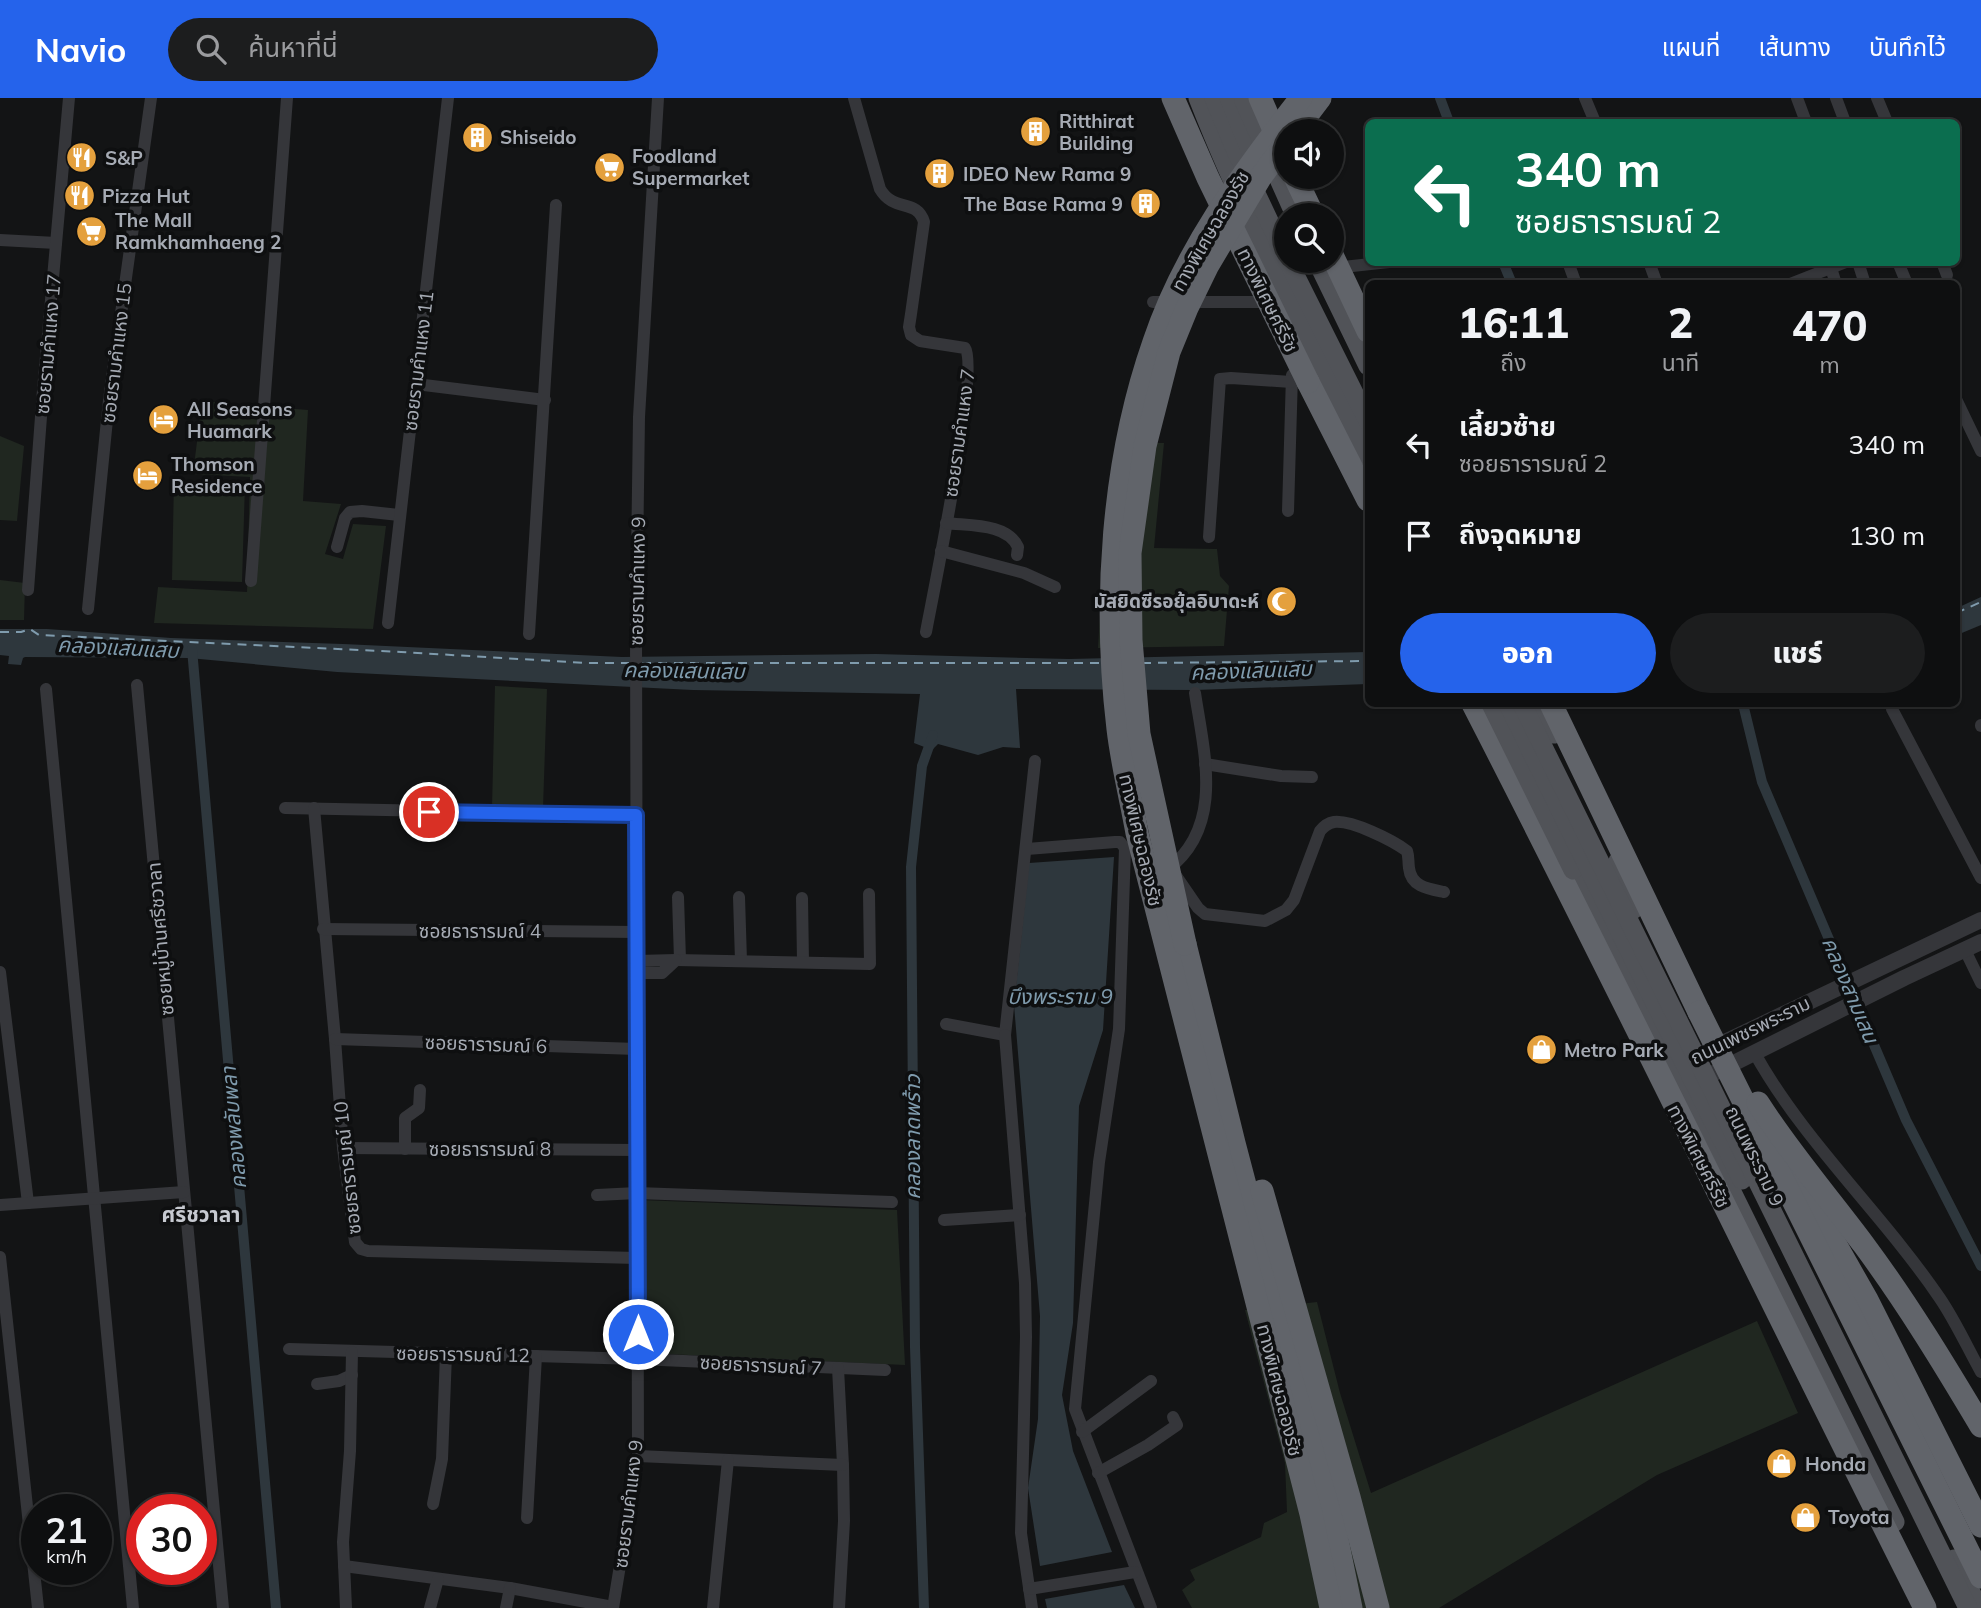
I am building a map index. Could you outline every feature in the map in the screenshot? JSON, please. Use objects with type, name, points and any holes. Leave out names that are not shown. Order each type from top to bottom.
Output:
[{"type":"highway","name":"ทางพิเศษศรีรัช","points":[[1173,98],[1258,282],[1365,493]]},
{"type":"highway","name":"ทางพิเศษฉลองรัช","points":[[1301,98],[1251,162],[1196,250],[1154,342],[1128,440],[1112,555],[1112,636],[1118,730],[1137,834],[1308,1500],[1330,1591],[1331,1608]]},
{"type":"highway","points":[[1304,119],[1321,98]]},
{"type":"highway","points":[[1256,104],[1274,136]]},
{"type":"highway","name":"ทางพิเศษฉลองรัช","points":[[1274,159],[1208,265],[1169,352],[1145,446],[1130,554],[1131,640],[1139,734],[1164,855],[1234,1143],[1333,1520],[1352,1608]]},
{"type":"highway","points":[[1330,273],[1358,327]]},
{"type":"highway","name":"ทางพิเศษศรีรัช","points":[[1474,707],[1887,1534],[1929,1603]]},
{"type":"highway","points":[[1552,707],[1699,1012],[1981,1577]]},
{"type":"highway","points":[[1699,1012],[1775,1129],[1911,1310],[1981,1426]]},
{"type":"highway","points":[[1735,1115],[1781,1168],[1829,1233],[1867,1300],[1981,1527]]},
{"type":"highway","points":[[1234,1143],[1262,1192],[1378,1608]]},
{"type":"highway","points":[[1349,1497],[1393,1608]]},
{"type":"highway","points":[[1887,1534],[1912,1608]]},
{"type":"main road","points":[[1167,98],[1182,108],[1227,151]]},
{"type":"main road","points":[[1199,98],[1274,236]]},
{"type":"main road","points":[[1214,98],[1227,151],[1291,302],[1365,451]]},
{"type":"main road","points":[[1229,98],[1274,203]]},
{"type":"main road","points":[[1242,98],[1256,104],[1291,203]]},
{"type":"main road","points":[[1294,273],[1365,415]]},
{"type":"main road","points":[[1308,273],[1365,389]]},
{"type":"main road","points":[[1358,327],[1365,354]]},
{"type":"main road","name":"ถนนพระราม 9","points":[[1492,707],[1929,1603]]},
{"type":"main road","name":"ถนนพระราม 9","points":[[1509,707],[1953,1608]]},
{"type":"main road","points":[[1512,707],[1502,713],[1493,724],[1494,736],[1569,887],[1599,924]]},
{"type":"main road","name":"ถนนพระราม 9","points":[[1528,707],[1968,1608]]},
{"type":"main road","name":"ถนนพระราม 9","points":[[1529,707],[1600,841],[1979,1608]]},
{"type":"main road","points":[[1532,707],[1545,714],[1617,859],[1633,910]]},
{"type":"main road","points":[[1718,1081],[1747,1056]]},
{"type":"street","name":"ซอยรามคำแหง 17","points":[[28,590],[69,98]]},
{"type":"street","name":"ซอยรามคำแหง 15","points":[[88,609],[109,400],[151,98]]},
{"type":"street","points":[[251,581],[287,98]]},
{"type":"street","name":"ซอยรามคำแหง 11","points":[[388,623],[447,98]]},
{"type":"street","name":"ซอยรามคำแหง 9","points":[[613,1608],[638,1456],[636,631],[639,417],[658,98]]},
{"type":"street","name":"ซอยรามคำแหง 7","points":[[854,98],[880,189],[893,204],[915,208],[922,214],[924,222],[909,327],[911,335],[920,341],[965,348],[969,354],[967,391],[926,632]]},
{"type":"street","points":[[1585,98],[1594,119]]},
{"type":"street","points":[[1797,98],[1805,119]]},
{"type":"street","points":[[1836,98],[1844,119]]},
{"type":"street","points":[[1877,98],[1886,119]]},
{"type":"street","points":[[529,634],[556,205]]},
{"type":"street","points":[[0,240],[56,243]]},
{"type":"street","points":[[1344,262],[1365,262]]},
{"type":"street","points":[[1811,280],[1836,266]]},
{"type":"street","points":[[1831,268],[1835,280]]},
{"type":"street","points":[[1153,302],[1291,302]]},
{"type":"street","points":[[1288,511],[1293,365],[1314,347]]},
{"type":"street","points":[[1209,537],[1220,379],[1291,382]]},
{"type":"street","points":[[416,384],[545,400]]},
{"type":"street","points":[[1960,407],[1981,450]]},
{"type":"street","points":[[337,547],[345,518],[350,512],[399,515]]},
{"type":"street","points":[[946,523],[996,530],[1010,535],[1018,547],[1017,555]]},
{"type":"street","points":[[941,551],[1024,573],[1055,587]]},
{"type":"street","name":"ซอยหมู่บ้านศรีชวาลา","points":[[136,685],[223,1608]]},
{"type":"street","points":[[46,689],[133,1608]]},
{"type":"street","points":[[1123,866],[1151,874],[1170,868],[1186,851],[1202,818],[1207,793],[1195,693]]},
{"type":"street","points":[[1892,709],[1981,878]]},
{"type":"street","points":[[1032,1608],[1021,1533],[1026,1283],[1005,1035],[1035,761]]},
{"type":"street","points":[[1205,764],[1312,778]]},
{"type":"street","points":[[285,808],[636,815]]},
{"type":"street","name":"ซอยธารารมณ์ 10","points":[[314,808],[343,1148],[355,1242],[360,1249],[637,1258]]},
{"type":"street","points":[[1170,868],[1205,914],[1265,921],[1286,910],[1294,900],[1321,831],[1324,826],[1335,822],[1394,841],[1407,850],[1410,875],[1414,882],[1422,887],[1444,892]]},
{"type":"street","points":[[1027,849],[1118,842],[1125,848],[1119,1029],[1099,1162],[1075,1409],[1150,1608]]},
{"type":"street","points":[[637,967],[678,960],[870,964],[869,894]]},
{"type":"street","points":[[678,897],[678,960]]},
{"type":"street","points":[[739,897],[741,961]]},
{"type":"street","points":[[802,898],[803,962]]},
{"type":"street","name":"ถนนเพชรพระราม","points":[[1671,1069],[1797,1006],[1981,920]]},
{"type":"street","name":"ซอยธารารมณ์ 4","points":[[323,929],[637,932]]},
{"type":"street","points":[[1956,932],[1981,983]]},
{"type":"street","name":"ถนนเพชรพระราม","points":[[1747,1056],[1981,942]]},
{"type":"street","points":[[0,972],[28,1203]]},
{"type":"street","points":[[946,1024],[1005,1035]]},
{"type":"street","name":"ซอยธารารมณ์ 6","points":[[335,1039],[637,1049]]},
{"type":"street","points":[[1747,1056],[1770,1081],[1940,1297],[1981,1372]]},
{"type":"street","name":"ถนนเพชรพระราม","points":[[1681,1090],[1718,1081]]},
{"type":"street","points":[[405,1149],[405,1118],[418,1110],[420,1090]]},
{"type":"street","name":"ซอยธารารมณ์ 8","points":[[343,1148],[637,1150]]},
{"type":"street","points":[[0,1205],[184,1192]]},
{"type":"street","points":[[597,1195],[637,1193],[892,1202]]},
{"type":"street","points":[[1829,1233],[1871,1209]]},
{"type":"street","points":[[944,1220],[1020,1215]]},
{"type":"street","points":[[0,1257],[38,1608]]},
{"type":"street","name":"ซอยธารารมณ์ 12","points":[[289,1349],[638,1359]]},
{"type":"street","points":[[346,1608],[344,1566],[352,1352]]},
{"type":"street","points":[[433,1504],[442,1459],[446,1354]]},
{"type":"street","points":[[527,1518],[536,1356]]},
{"type":"street","name":"ซอยธารารมณ์ 7","points":[[638,1359],[885,1370]]},
{"type":"street","points":[[838,1368],[844,1521],[839,1608]]},
{"type":"street","points":[[317,1384],[339,1381],[352,1375]]},
{"type":"street","points":[[1082,1432],[1151,1381]]},
{"type":"street","points":[[1098,1474],[1177,1425],[1172,1417]]},
{"type":"street","points":[[638,1456],[843,1465]]},
{"type":"street","points":[[713,1608],[728,1460]]},
{"type":"street","points":[[344,1566],[510,1588],[613,1608]]},
{"type":"street","points":[[1030,1589],[1135,1572]]},
{"type":"street","points":[[430,1608],[439,1579]]},
{"type":"street","points":[[506,1608],[510,1588]]},
{"type":"shaded area","points":[[202,401],[308,410],[303,501],[341,504],[325,554],[343,559],[353,524],[386,526],[373,629],[154,623],[158,587],[247,592],[250,477],[193,474]]},
{"type":"shaded area","points":[[0,436],[24,446],[17,521],[0,520]]},
{"type":"shaded area","points":[[1118,443],[1164,443],[1154,548],[1217,549],[1220,576],[1229,586],[1224,646],[1098,648],[1104,548]]},
{"type":"shaded area","points":[[174,480],[245,483],[242,582],[172,580]]},
{"type":"shaded area","points":[[0,580],[25,583],[24,620],[0,620]]},
{"type":"shaded area","points":[[495,686],[547,689],[543,808],[492,808]]},
{"type":"shaded area","points":[[640,1200],[897,1210],[905,1365],[645,1353]]},
{"type":"shaded area","points":[[1317,1302],[1340,1393],[1371,1493],[1757,1321],[1798,1413],[1657,1475],[1439,1608],[1192,1608],[1182,1590],[1195,1580],[1190,1570],[1261,1537],[1264,1523],[1287,1512],[1285,1463],[1245,1310]]},
{"type":"water","points":[[1981,597],[1981,625],[1960,634],[1960,607]]},
{"type":"water","name":"คลองแสนแสบ","points":[[0,629],[47,629],[171,638],[622,657],[876,654],[1069,659],[1365,652],[1365,684],[1195,690],[1016,689],[1020,748],[1003,747],[978,755],[938,744],[932,750],[914,743],[920,694],[693,690],[337,672],[189,658],[25,657],[21,665],[8,664],[9,656],[0,655]]},
{"type":"water","name":"บึงพระราม 9","points":[[1114,857],[1103,1030],[1079,1106],[1073,1323],[1062,1395],[1073,1451],[1112,1552],[1040,1566],[1028,1488],[1038,1419],[1040,1316],[1014,1005],[1029,863]]},
{"type":"water","points":[[1124,1585],[1135,1608],[1047,1608],[1045,1599]]},
{"type":"waterway","points":[[1440,98],[1448,119]]},
{"type":"waterway","points":[[1505,266],[1510,280]]},
{"type":"waterway","name":"คลองพลับพลา","points":[[192,649],[276,1608]]},
{"type":"waterway","name":"คลองสามเสน","points":[[1744,707],[1762,782],[1906,1120],[1981,1266]]},
{"type":"waterway","name":"คลองลาดพร้าว","points":[[924,1608],[915,1347],[911,867],[922,766],[933,735]]},
{"type":"ferry route","points":[[1960,611],[1981,602]]},
{"type":"ferry route","points":[[0,632],[30,629],[39,635],[629,663]]},
{"type":"ferry route","points":[[1142,663],[1365,661]]},
{"type":"ferry route","points":[[642,663],[1102,663]]},
{"type":"place","name":"Ritthirat Building","points":[[1036,132]]},
{"type":"place","name":"Shiseido","points":[[477,137]]},
{"type":"place","name":"S&P","points":[[82,158]]},
{"type":"place","name":"Foodland Supermarket","points":[[609,167]]},
{"type":"place","name":"IDEO New Rama 9","points":[[940,174]]},
{"type":"place","name":"Pizza Hut","points":[[79,196]]},
{"type":"place","name":"The Base Rama 9","points":[[1146,204]]},
{"type":"place","name":"The Mall Ramkhamhaeng 2","points":[[92,231]]},
{"type":"place","name":"All Seasons Huamark","points":[[164,420]]},
{"type":"place","name":"Thomson Residence","points":[[148,475]]},
{"type":"place","name":"มัสยิดซีรอยุ้ลอิบาดะห์","points":[[1282,601]]},
{"type":"place","name":"Metro Park","points":[[1541,1050]]},
{"type":"place","name":"Honda","points":[[1782,1464]]},
{"type":"place","name":"Toyota","points":[[1805,1517]]},
{"type":"district","name":"ศรีชวาลา","points":[[201,1215]]},
{"type":"route","points":[[429,812],[636,815],[638,1334]]}]
